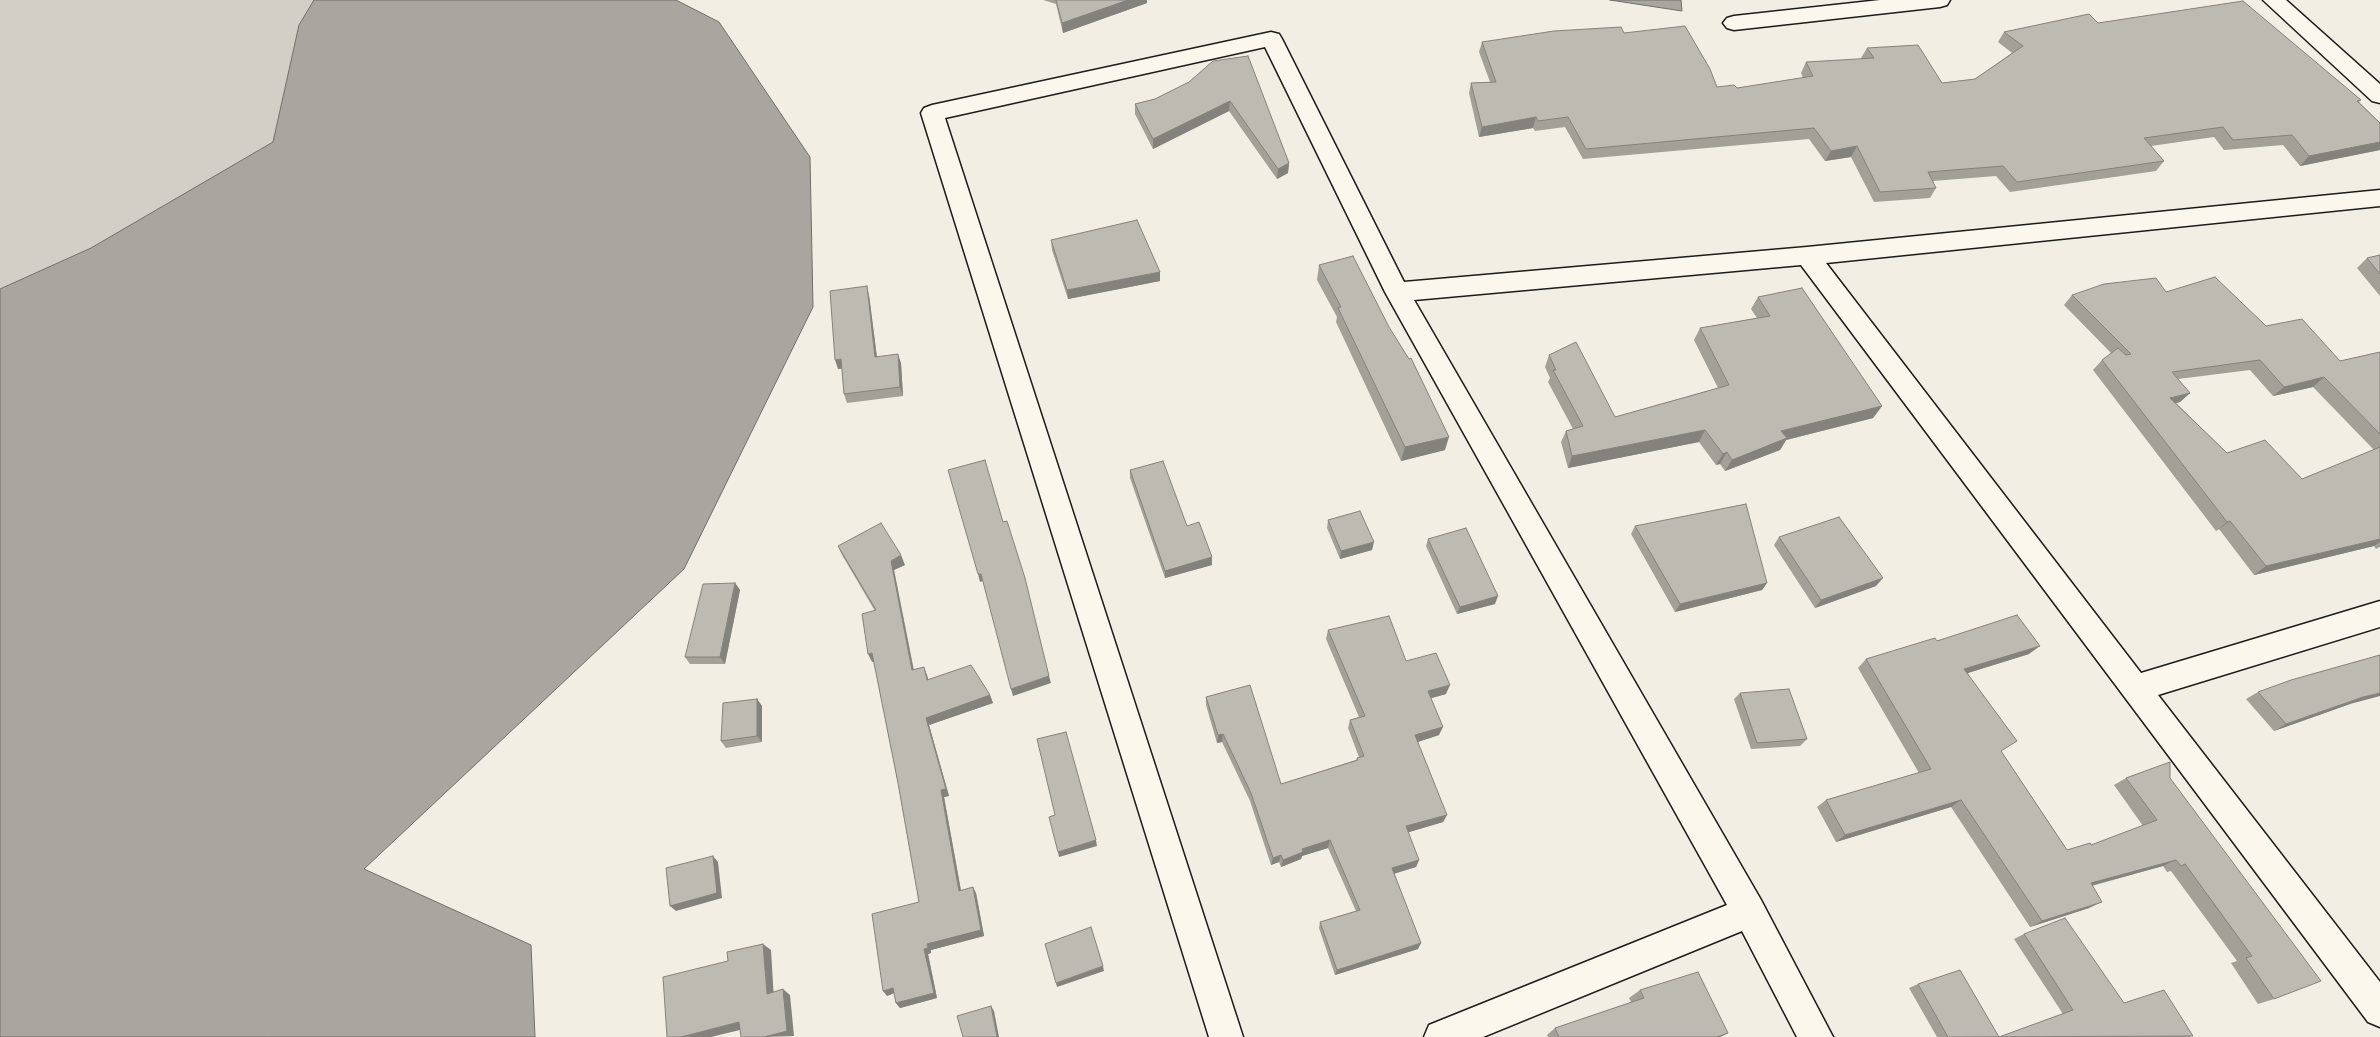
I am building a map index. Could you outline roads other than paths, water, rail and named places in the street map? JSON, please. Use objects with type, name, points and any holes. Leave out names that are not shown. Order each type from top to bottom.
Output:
[{"type":"street","points":[[1734,23],[1940,0]]},
{"type":"street","points":[[2273,0],[2380,96]]},
{"type":"street","points":[[1226,1037],[932,113],[1271,39],[1397,292],[1749,912],[1816,1037]]},
{"type":"street","points":[[1397,292],[1807,256],[2380,198]]},
{"type":"street","points":[[1807,256],[2380,1010]]},
{"type":"street","points":[[2135,688],[2380,614]]},
{"type":"street","points":[[1441,1037],[1749,912]]}]
